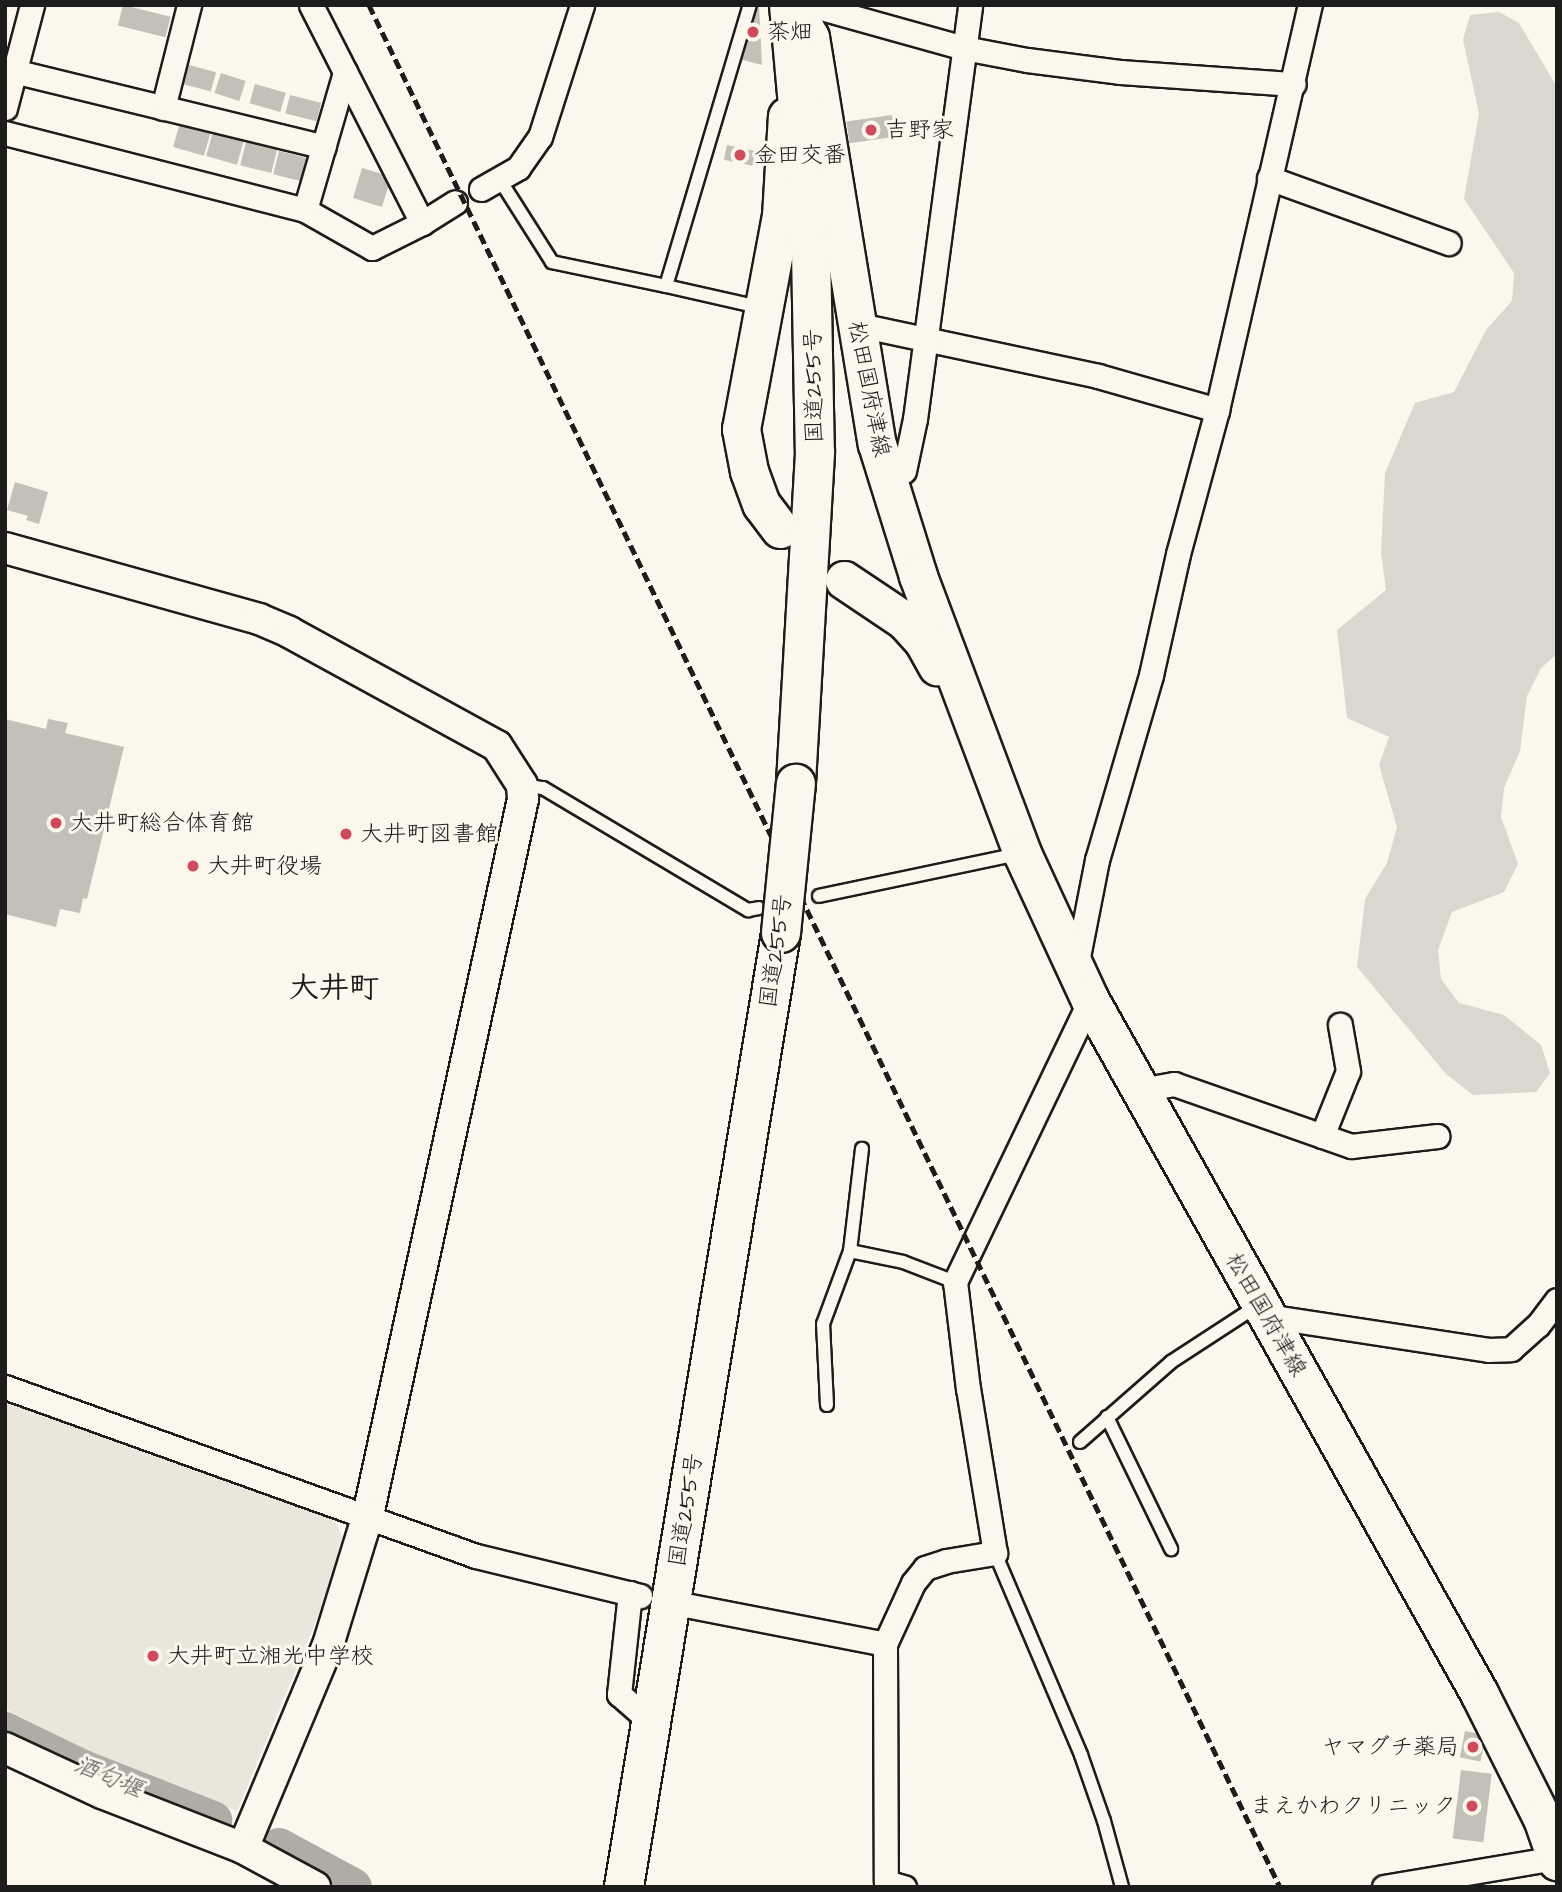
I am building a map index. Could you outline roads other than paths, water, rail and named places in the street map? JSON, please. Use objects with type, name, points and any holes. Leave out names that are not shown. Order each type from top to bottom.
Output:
[{"type":"highway","name":"国道255号","points":[[624,1887],[770,921],[796,784],[815,453],[811,251],[796,12]]},
{"type":"main road","name":"松田国府津線","points":[[796,12],[810,37],[877,444],[918,576],[1022,853],[1083,985],[1140,1090],[1479,1693],[1542,1818],[1556,1859]]},
{"type":"main road","points":[[780,529],[761,504],[749,471],[741,429],[781,216],[796,12]]},
{"type":"main road","name":"松田国府津線","points":[[844,580],[905,621],[923,641],[988,763]]},
{"type":"street","points":[[5,108],[10,70],[32,5]]},
{"type":"street","points":[[163,108],[189,5]]},
{"type":"street","points":[[311,5],[422,223]]},
{"type":"street","points":[[491,184],[518,168],[540,137],[582,5]]},
{"type":"street","points":[[904,471],[915,418],[970,5]]},
{"type":"street","points":[[899,1886],[886,1882],[885,1644],[913,1583],[925,1568],[946,1561],[995,1553],[968,1389],[955,1282],[1083,985],[1097,860],[1151,675],[1178,554],[1217,411],[1269,178],[1294,85],[1310,5]]},
{"type":"street","points":[[796,12],[964,48],[1121,72],[1294,85]]},
{"type":"street","points":[[10,70],[324,146]]},
{"type":"street","points":[[305,210],[345,72]]},
{"type":"street","points":[[5,133],[305,210],[372,248],[422,223],[455,202]]},
{"type":"street","points":[[1269,178],[1449,243]]},
{"type":"street","points":[[842,237],[858,236],[872,328],[1098,376],[1217,411]]},
{"type":"street","points":[[5,548],[258,620],[289,632],[497,746],[522,785],[520,812],[368,1516],[328,1645],[243,1848]]},
{"type":"street","points":[[1322,1136],[1348,1071],[1340,1025]]},
{"type":"street","points":[[1140,1090],[1174,1084],[1351,1146],[1437,1136]]},
{"type":"street","points":[[1263,1310],[1488,1350],[1511,1349],[1538,1325],[1557,1300]]},
{"type":"street","points":[[5,1387],[476,1556],[635,1594],[619,1694],[651,1722]]},
{"type":"street","points":[[685,1605],[885,1644]]},
{"type":"street","points":[[5,1748],[102,1793],[243,1848],[315,1887]]},
{"type":"street","points":[[1384,1887],[1458,1880],[1556,1859]]},
{"type":"lane","points":[[666,286],[750,5]]},
{"type":"lane","points":[[491,184],[552,262],[745,304]]},
{"type":"lane","points":[[522,785],[543,788],[770,921]]},
{"type":"lane","points":[[819,896],[1022,853]]},
{"type":"lane","points":[[827,1405],[823,1324],[850,1251],[862,1149]]},
{"type":"lane","points":[[850,1251],[903,1262],[955,1282]]},
{"type":"lane","points":[[1080,1442],[1171,1362],[1263,1310]]},
{"type":"lane","points":[[1107,1417],[1171,1549]]},
{"type":"lane","points":[[995,1553],[1081,1755],[1104,1821],[1122,1887]]},
{"type":"waterway","name":"酒匂堰","points":[[5,1731],[83,1769],[213,1820]]},
{"type":"waterway","name":"酒匂堰","points":[[279,1847],[353,1887]]},
{"type":"railway","points":[[369,5],[1280,1887]]},
{"type":"place","name":"茶畑","points":[[753,32]]},
{"type":"place","name":"吉野家","points":[[871,130]]},
{"type":"place","name":"金田交番","points":[[740,155]]},
{"type":"place","name":"大井町総合体育館","points":[[56,823]]},
{"type":"place","name":"大井町図書館","points":[[346,834]]},
{"type":"place","name":"大井町役場","points":[[193,866]]},
{"type":"place","name":"大井町立湘光中学校","points":[[153,1656]]},
{"type":"place","name":"ヤマグチ薬局","points":[[1473,1747]]},
{"type":"place","name":"まえかわクリニック","points":[[1472,1806]]},
{"type":"district","name":"大井町","points":[[334,988]]}]
